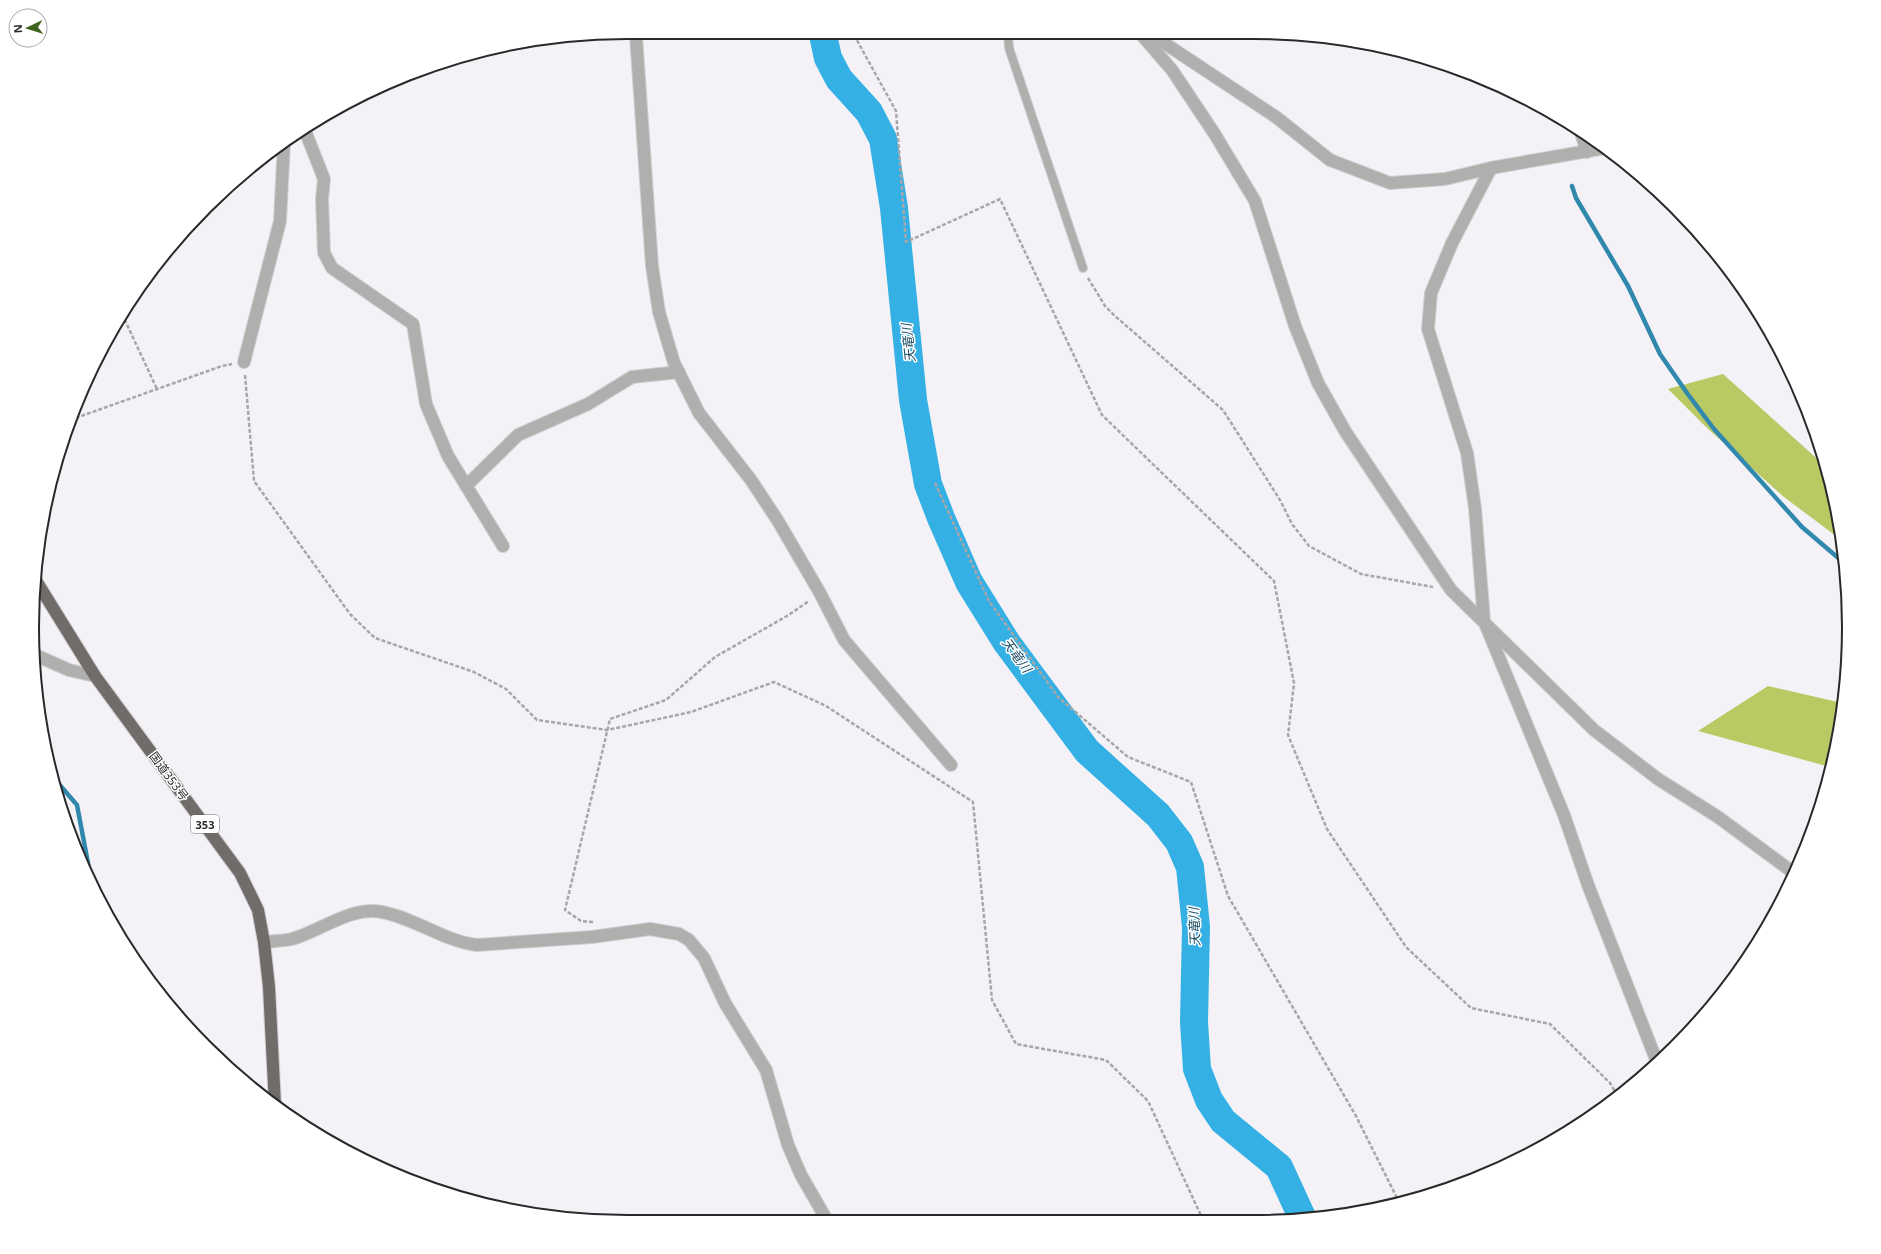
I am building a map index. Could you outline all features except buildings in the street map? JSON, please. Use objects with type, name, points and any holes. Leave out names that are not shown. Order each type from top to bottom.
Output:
[{"type":"highway","name":"国道353号","points":[[40,587],[96,676],[240,873],[258,910],[264,942],[269,987],[275,1097]]},
{"type":"street","points":[[636,39],[652,266],[659,312],[674,363],[699,413],[751,480],[771,509],[820,593],[844,640],[951,765]]},
{"type":"street","points":[[1145,39],[1172,70],[1214,134],[1255,201],[1295,326],[1318,383],[1345,430],[1451,590],[1594,730],[1658,779],[1718,817],[1789,869]]},
{"type":"street","points":[[1158,39],[1276,117],[1330,160],[1390,183],[1445,179],[1491,168],[1597,150]]},
{"type":"street","points":[[306,134],[324,179],[322,199],[324,253],[332,268],[413,324],[426,404],[448,456],[503,546]]},
{"type":"street","points":[[1583,140],[1587,152]]},
{"type":"street","points":[[244,362],[280,221],[284,150]]},
{"type":"street","points":[[1491,168],[1452,243],[1431,293],[1428,329],[1467,453],[1475,508],[1484,621],[1564,815],[1588,885],[1655,1057]]},
{"type":"street","points":[[466,486],[518,435],[588,404],[632,377],[679,372]]},
{"type":"street","points":[[40,657],[69,670],[96,676]]},
{"type":"street","points":[[264,942],[292,939],[352,914],[368,912],[387,914],[463,943],[477,945],[592,937],[650,929],[679,934],[689,940],[704,958],[725,1003],[766,1070],[788,1145],[801,1175],[824,1215]]},
{"type":"lane","points":[[1008,39],[1009,48],[1083,268]]},
{"type":"path","points":[[856,39],[896,111],[906,242],[1000,199],[1102,415],[1274,581],[1294,683],[1288,735],[1327,828],[1406,947],[1470,1008],[1550,1024],[1610,1083],[1615,1091]]},
{"type":"path","points":[[1083,268],[1096,293],[1110,311],[1223,410],[1280,500],[1292,524],[1309,546],[1361,574],[1451,590]]},
{"type":"path","points":[[125,321],[157,389]]},
{"type":"path","points":[[78,417],[222,366],[244,362],[254,481],[350,614],[375,638],[474,672],[506,688],[537,720],[607,730],[691,712],[774,682],[826,706],[973,802],[992,1000],[1016,1044],[1106,1060],[1148,1101],[1201,1215]]},
{"type":"path","points":[[935,483],[989,601],[1058,697],[1128,757],[1191,782],[1228,896],[1356,1116],[1397,1197]]},
{"type":"path","points":[[594,922],[581,921],[565,910],[610,719],[666,700],[715,657],[787,616],[820,593]]},
{"type":"green space","points":[[1723,374],[1817,459],[1831,512],[1835,535],[1784,497],[1706,427],[1668,389]]},
{"type":"green space","points":[[1768,686],[1837,702],[1831,742],[1825,766],[1698,731]]},
{"type":"waterway","name":"天竜川","points":[[824,39],[828,58],[839,79],[869,112],[883,139],[894,208],[913,400],[928,484],[941,518],[969,582],[1007,643],[1087,751],[1158,815],[1179,842],[1190,867],[1196,927],[1194,1022],[1197,1069],[1209,1100],[1223,1121],[1279,1167],[1300,1213]]},
{"type":"waterway","points":[[1572,186],[1576,198],[1628,286],[1660,354],[1687,393],[1714,429],[1802,527],[1838,558]]},
{"type":"waterway","points":[[61,787],[77,805],[87,859]]}]
